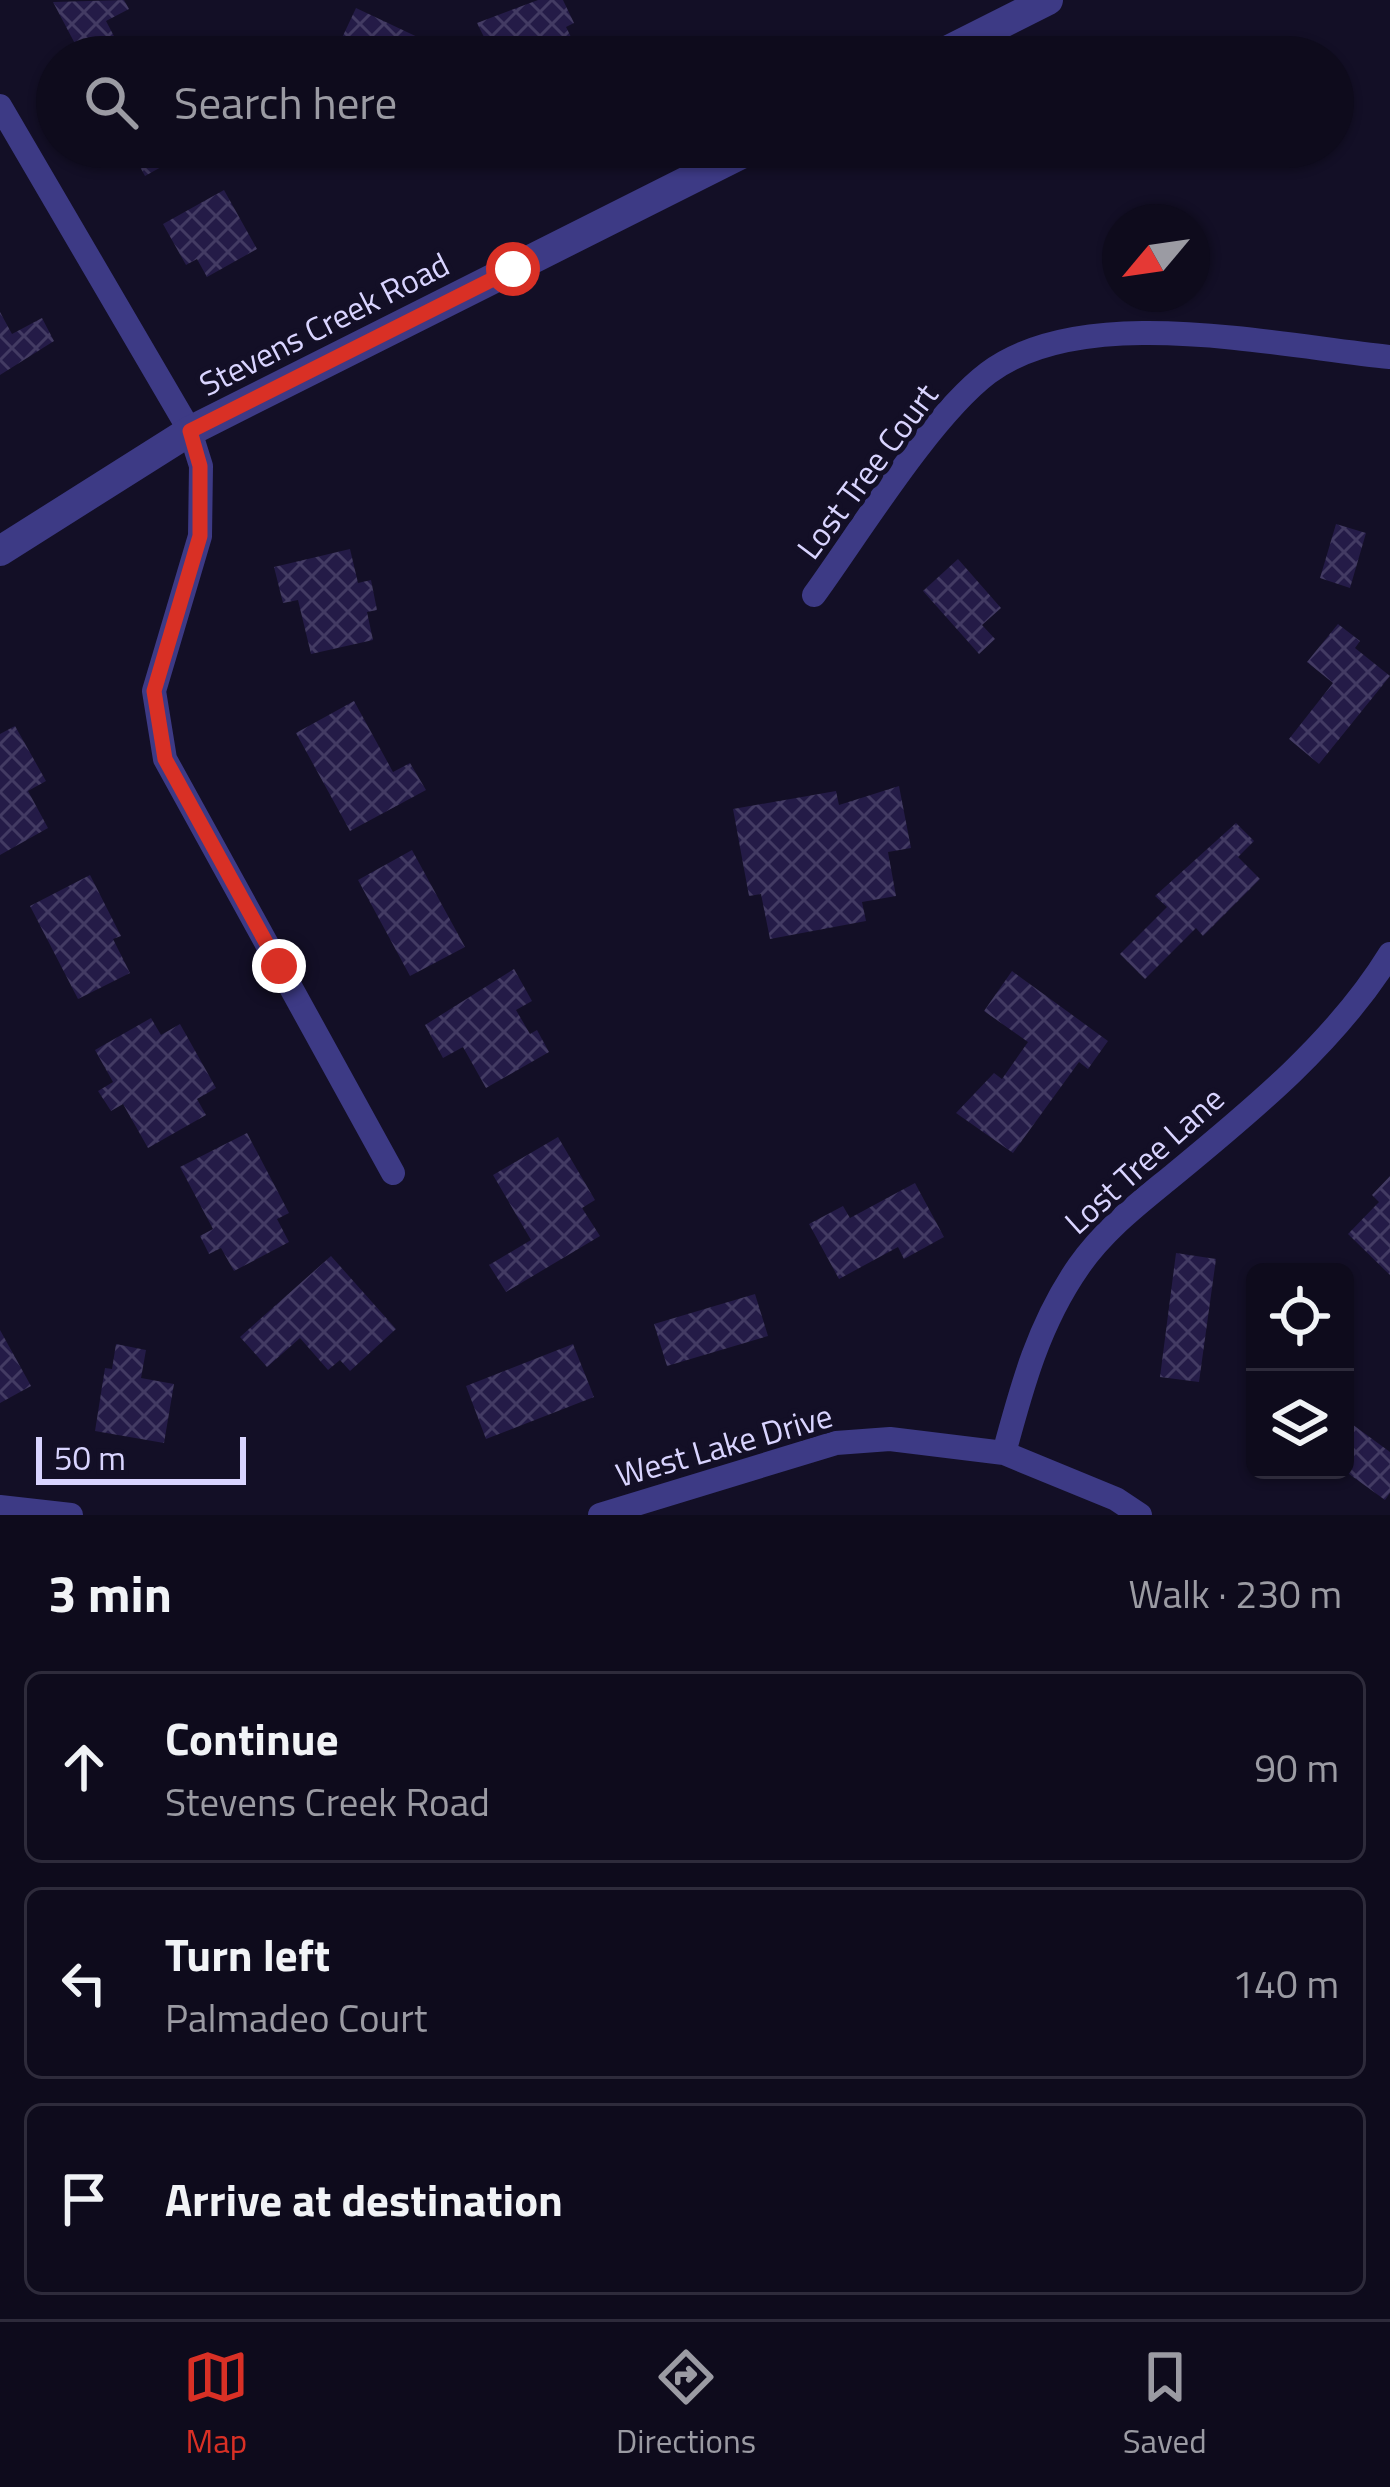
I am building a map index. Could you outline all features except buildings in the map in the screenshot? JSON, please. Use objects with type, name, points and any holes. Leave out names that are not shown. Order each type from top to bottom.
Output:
[{"type":"street","points":[[976,36],[1048,0]]},
{"type":"street","points":[[0,106],[36,168]]},
{"type":"street","points":[[36,168],[190,431],[200,466],[200,536],[154,691],[165,759],[393,1173]]},
{"type":"street","name":"Stevens Creek Road","points":[[0,551],[190,431],[713,168]]},
{"type":"street","name":"Lost Tree Court","points":[[814,595],[950,410],[988,373],[1026,351],[1080,335],[1140,331],[1390,357]]},
{"type":"street","name":"Lost Tree Lane","points":[[1004,1453],[1031,1357],[1054,1305],[1082,1262],[1122,1216],[1291,1072],[1342,1018],[1390,954]]},
{"type":"street","name":"West Lake Drive","points":[[600,1515],[836,1443],[935,1441],[1004,1453],[1116,1499],[1140,1515]]},
{"type":"street","points":[[0,1507],[71,1515]]},
{"type":"route","points":[[279,966],[165,759],[158,726],[154,691],[200,536],[200,466],[190,431],[513,269]]}]
